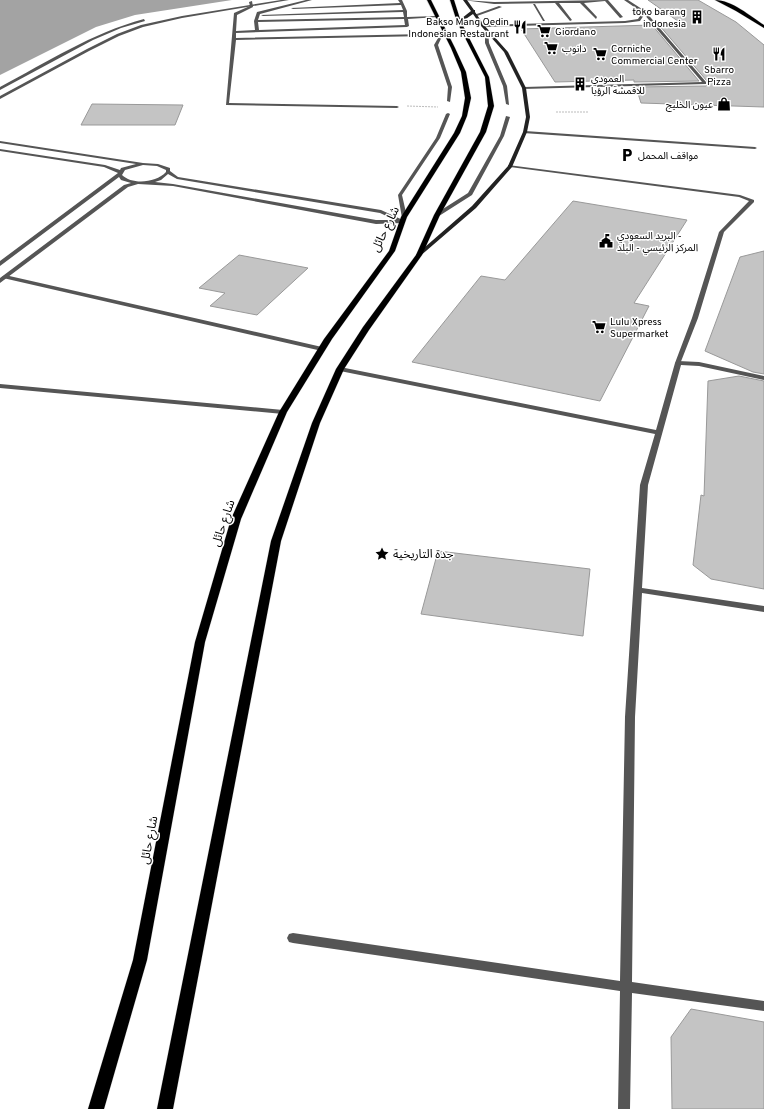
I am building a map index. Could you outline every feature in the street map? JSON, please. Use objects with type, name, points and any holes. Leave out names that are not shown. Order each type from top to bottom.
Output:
[{"type":"main road","name":"شارع حائل","points":[[96,1109],[140,960],[200,642],[236,519],[283,412],[322,349],[392,251],[403,219],[457,134],[464,119],[468,98],[463,70],[429,0]]},
{"type":"main road","points":[[165,1109],[276,541],[316,423],[340,369],[418,255],[437,216],[484,132],[491,106],[487,77],[459,22],[452,0]]},
{"type":"main road","points":[[418,255],[474,207],[510,166],[525,132],[528,117],[524,88],[506,52],[486,30],[465,0]]},
{"type":"main road","points":[[717,0],[738,10],[764,27]]},
{"type":"main road","points":[[459,22],[475,13]]},
{"type":"street","points":[[261,0],[235,14],[234,39],[227,104],[397,107]]},
{"type":"street","points":[[0,89],[92,39],[120,27],[172,14],[287,0]]},
{"type":"street","points":[[256,31],[258,13],[310,0]]},
{"type":"street","points":[[234,32],[407,26],[400,0]]},
{"type":"street","points":[[465,0],[484,3],[606,0],[621,17]]},
{"type":"street","points":[[524,88],[705,83],[644,12],[626,0]]},
{"type":"street","points":[[580,1],[596,18]]},
{"type":"street","points":[[556,2],[570,20]]},
{"type":"street","points":[[475,13],[500,7],[531,3]]},
{"type":"street","points":[[531,3],[544,20]]},
{"type":"street","points":[[0,98],[118,35],[162,21],[252,4]]},
{"type":"street","points":[[274,8],[402,4]]},
{"type":"street","points":[[258,15],[404,11]]},
{"type":"street","points":[[483,26],[625,22],[639,20],[644,12]]},
{"type":"street","points":[[256,21],[405,19],[436,17]]},
{"type":"street","points":[[486,30],[487,43],[505,86],[508,104]]},
{"type":"street","points":[[234,39],[426,34],[444,31]]},
{"type":"street","points":[[444,31],[436,45],[450,87],[449,101]]},
{"type":"street","points":[[403,219],[400,195],[438,138],[448,114]]},
{"type":"street","points":[[437,216],[470,194],[502,136],[508,117]]},
{"type":"street","points":[[525,132],[755,148]]},
{"type":"street","points":[[0,142],[158,165],[168,169],[168,172],[177,178],[382,212],[403,219]]},
{"type":"street","points":[[0,150],[105,166],[119,173],[124,180],[173,185],[376,222],[403,219]]},
{"type":"street","points":[[0,264],[129,166],[143,164]]},
{"type":"street","points":[[510,166],[740,196],[752,201],[722,232],[695,318],[678,363],[644,485],[630,717],[624,1109]]},
{"type":"street","points":[[3,279],[126,186],[139,182],[155,180],[167,175],[168,172]]},
{"type":"street","points":[[3,279],[322,349]]},
{"type":"street","points":[[678,363],[699,364],[764,378]]},
{"type":"street","points":[[340,369],[658,433]]},
{"type":"street","points":[[0,386],[283,412]]},
{"type":"street","points":[[638,590],[764,609]]},
{"type":"street","points":[[292,938],[764,1006]]},
{"type":"path","points":[[404,105],[442,107]]},
{"type":"path","points":[[556,112],[588,112]]},
{"type":"shaded area","points":[[0,0],[232,0],[135,15],[96,27],[0,75]]},
{"type":"building","points":[[648,0],[698,0],[736,22],[764,45],[764,107],[641,103],[636,87],[706,86],[708,84],[659,25],[682,24]]},
{"type":"building","name":"Corniche Commercial Center","points":[[652,25],[699,81],[634,82],[634,80],[555,82],[521,29]]},
{"type":"building","points":[[92,104],[183,105],[175,125],[81,125]]},
{"type":"building","points":[[573,201],[687,220],[634,303],[649,306],[600,401],[412,362],[481,276],[505,280]]},
{"type":"building","points":[[764,251],[764,374],[753,372],[705,351],[740,257]]},
{"type":"building","points":[[239,255],[308,268],[257,315],[210,306],[225,293],[199,288]]},
{"type":"building","points":[[739,376],[764,381],[764,589],[711,579],[693,565],[701,495],[704,496],[708,381]]},
{"type":"building","points":[[438,551],[590,569],[583,636],[421,614]]},
{"type":"building","points":[[691,1009],[764,1022],[764,1109],[672,1109],[671,1037]]},
{"type":"place","name":"toko barang indonesia","points":[[697,17]]},
{"type":"place","name":"Bakso Mang Oedin Indonesian Restaurant","points":[[520,27]]},
{"type":"place","name":"Giordano","points":[[544,31]]},
{"type":"place","name":"دانوب","points":[[551,48]]},
{"type":"place","name":"Corniche Commercial Center","points":[[600,54]]},
{"type":"place","name":"Sbarro Pizza","points":[[719,54]]},
{"type":"place","name":"العمودي للاقمشة الرؤيا","points":[[580,84]]},
{"type":"place","name":"عيون الخليج","points":[[724,104]]},
{"type":"place","name":"مواقف المحمل","points":[[627,155]]},
{"type":"place","name":"البريد السعودي - المركز الرئيسي - البلد","points":[[606,241]]},
{"type":"place","name":"Lulu Xpress Supermarket","points":[[599,327]]},
{"type":"place","name":"جدة التاريخية","points":[[382,554]]}]
